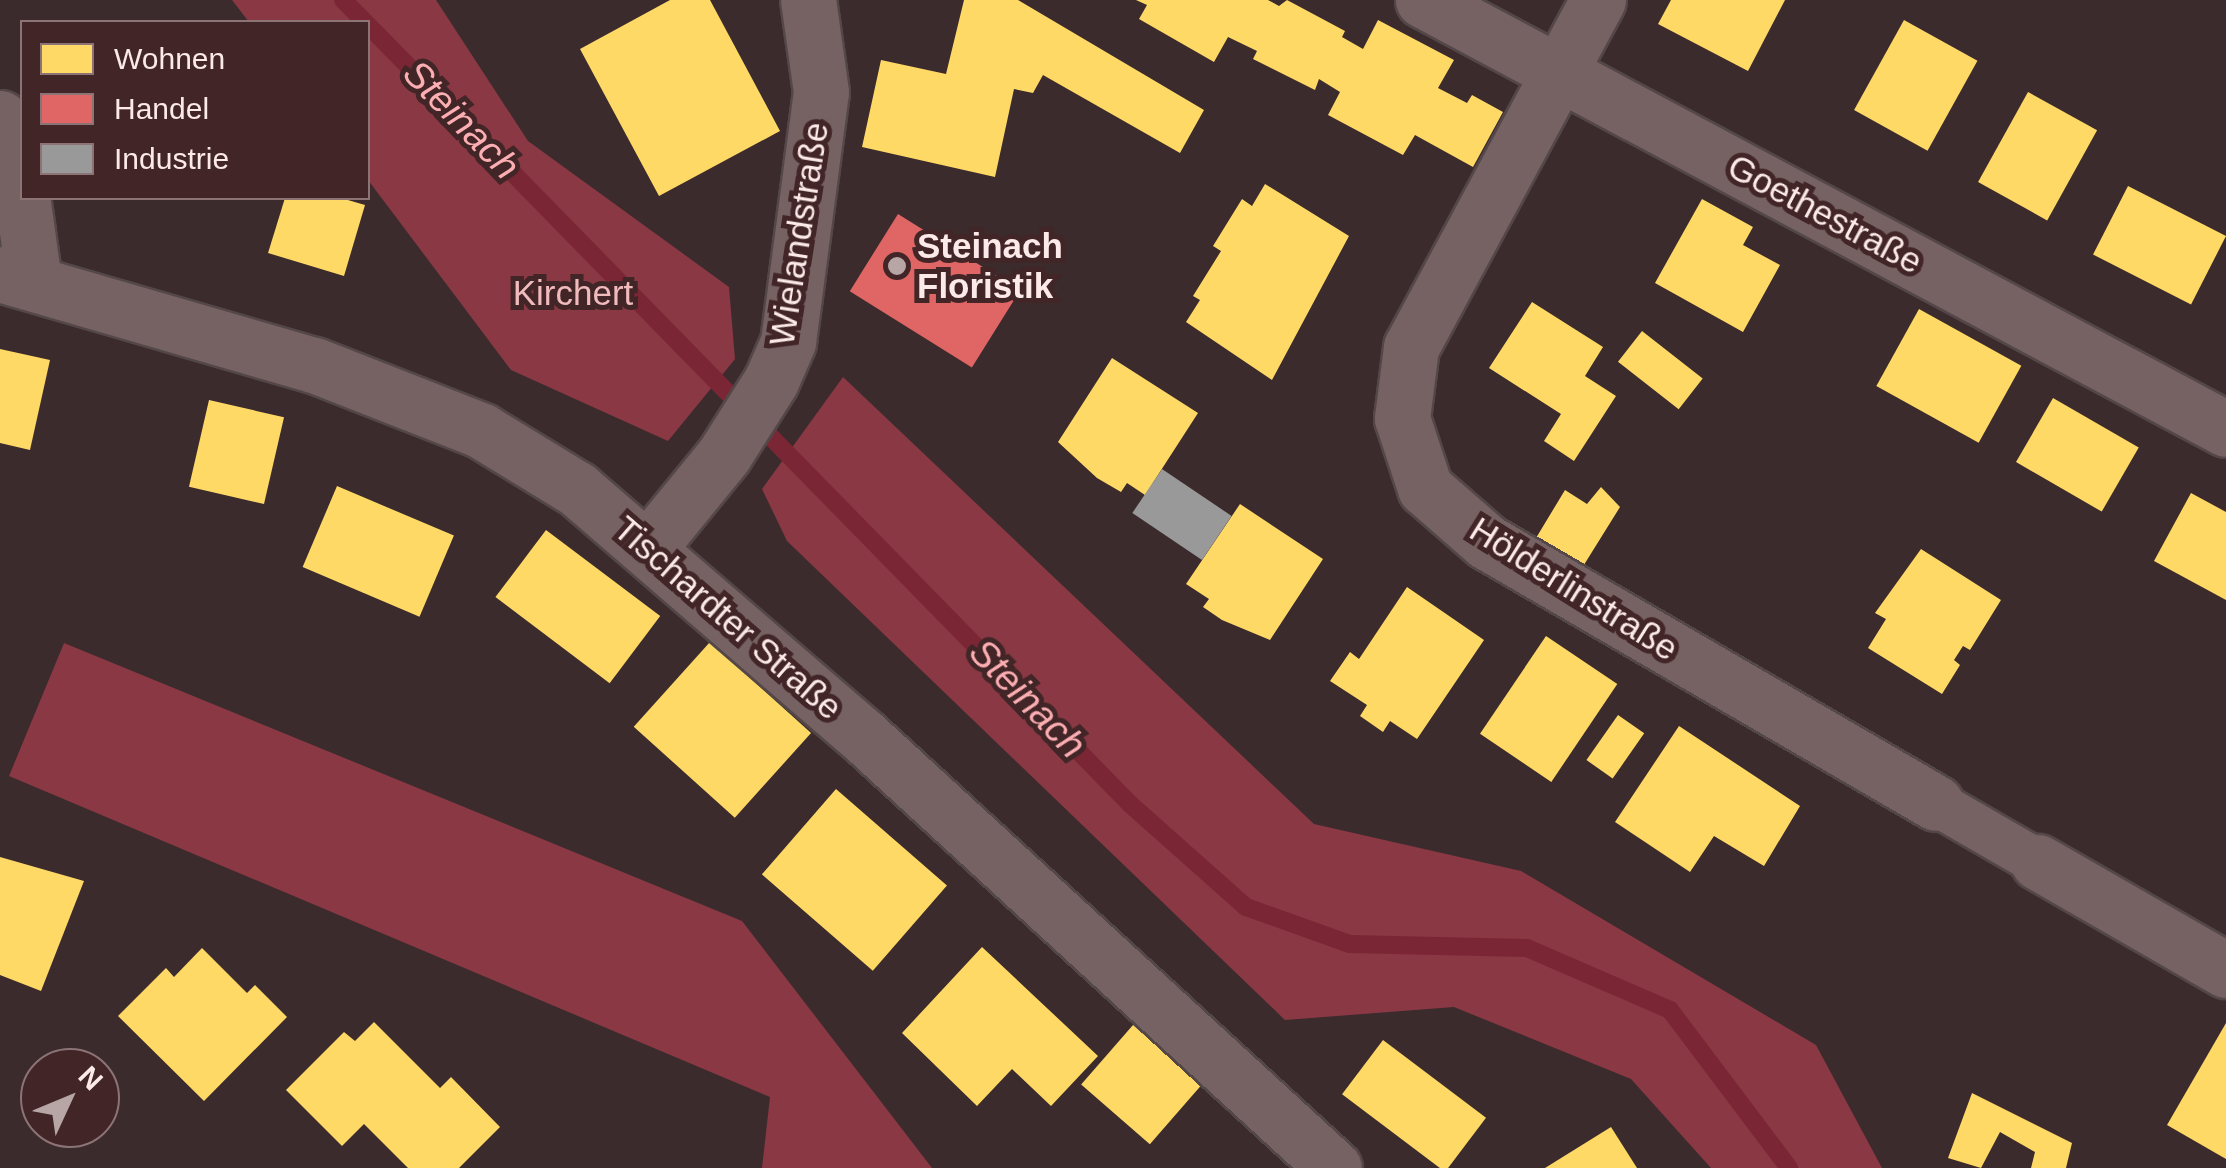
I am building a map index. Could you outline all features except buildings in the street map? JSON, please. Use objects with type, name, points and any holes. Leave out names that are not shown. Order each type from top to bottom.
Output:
[{"type":"street","name":"Wielandstraße","points":[[649,546],[724,455],[771,381],[788,342],[821,92],[808,0]]},
{"type":"street","name":"Goethestraße","points":[[1424,0],[2226,430]]},
{"type":"street","name":"Hölderlinstraße","points":[[1598,0],[1411,347],[1402,418],[1425,488],[1487,542],[1936,802]]},
{"type":"street","points":[[0,118],[20,180],[17,278]]},
{"type":"street","name":"Tischardter Straße","points":[[17,278],[314,365],[482,431],[577,490],[649,546],[1334,1168]]},
{"type":"street","points":[[1936,802],[2226,970]]},
{"type":"green space","name":"Kirchert","points":[[232,0],[436,0],[528,141],[729,287],[735,359],[668,441],[511,370],[370,183],[370,20],[247,20]]},
{"type":"green space","points":[[843,377],[1314,824],[1521,871],[1816,1045],[1882,1168],[1711,1168],[1631,1079],[1454,1007],[1285,1020],[787,541],[762,489]]},
{"type":"green space","points":[[64,643],[742,921],[932,1168],[762,1168],[770,1097],[9,776]]},
{"type":"waterway","name":"Steinach","points":[[343,0],[363,20]]},
{"type":"waterway","name":"Steinach","points":[[370,27],[1130,804],[1246,907],[1350,944],[1527,948],[1670,1010],[1789,1168]]},
{"type":"place","name":"Steinach Floristik","points":[[897,266]]}]
